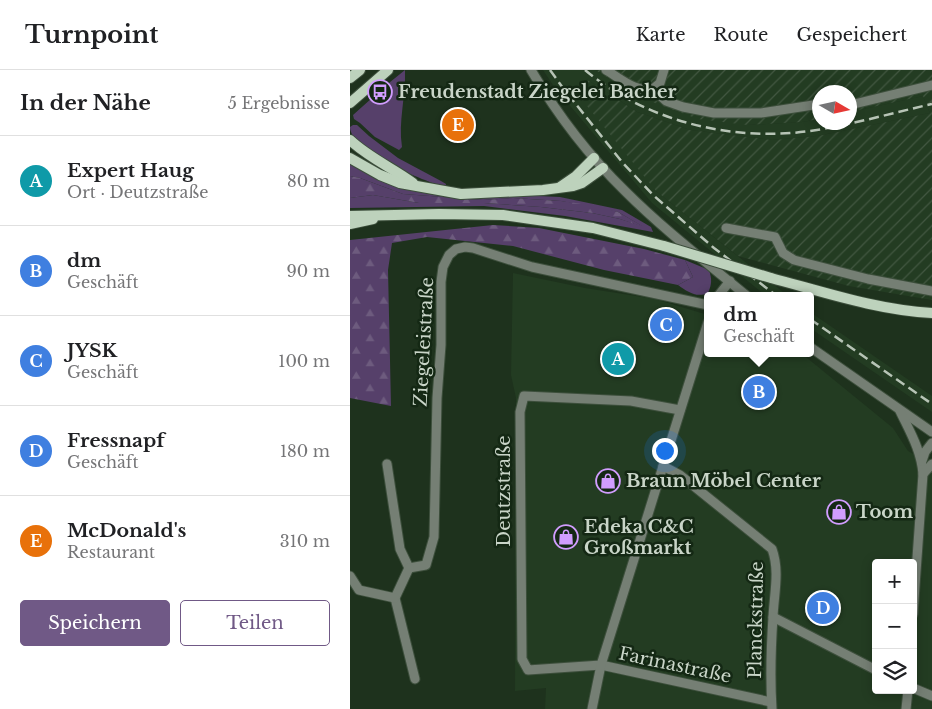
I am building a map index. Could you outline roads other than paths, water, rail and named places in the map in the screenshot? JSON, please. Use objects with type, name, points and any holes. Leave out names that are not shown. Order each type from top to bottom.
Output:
[{"type":"main road","points":[[350,78],[360,70]]},
{"type":"main road","points":[[350,103],[388,70]]},
{"type":"main road","points":[[350,140],[366,154],[402,174],[414,184]]},
{"type":"main road","points":[[350,158],[380,175],[400,182],[461,194],[543,190],[573,186],[582,183],[603,168]]},
{"type":"main road","points":[[559,188],[576,176],[594,158]]},
{"type":"main road","points":[[350,216],[503,215],[593,228],[664,246],[864,303],[932,313]]},
{"type":"main road","points":[[350,224],[386,216]]},
{"type":"street","points":[[531,70],[567,125],[603,168],[652,217],[742,292]]},
{"type":"street","points":[[606,70],[636,88],[647,91],[660,83],[664,70]]},
{"type":"street","points":[[857,103],[931,87]]},
{"type":"street","points":[[653,89],[674,104],[714,113],[761,113],[812,105]]},
{"type":"street","points":[[726,228],[775,237],[783,253],[794,260],[868,279],[932,290]]},
{"type":"street","name":"Ziegeleistraße","points":[[409,568],[426,565],[434,537],[437,398],[442,345],[441,282],[443,266],[449,255],[456,249],[473,248],[532,267],[704,304]]},
{"type":"street","points":[[721,292],[730,281]]},
{"type":"street","points":[[592,709],[601,665],[704,335]]},
{"type":"street","points":[[814,349],[932,432]]},
{"type":"street","name":"Deutzstraße","points":[[601,665],[528,670],[522,659],[520,412],[524,396],[631,401],[680,410]]},
{"type":"street","points":[[900,410],[916,441],[922,461],[923,474],[914,604]]},
{"type":"street","points":[[922,461],[925,452],[932,444]]},
{"type":"street","points":[[387,464],[400,549],[409,568],[395,598],[415,679]]},
{"type":"street","points":[[923,474],[932,464]]},
{"type":"street","name":"Planckstraße","points":[[663,466],[680,474],[772,549],[776,559],[777,571],[773,617],[772,706]]},
{"type":"street","points":[[350,576],[359,590],[395,598]]},
{"type":"street","points":[[773,617],[872,668]]},
{"type":"street","name":"Farinastraße","points":[[601,665],[772,706]]},
{"type":"street","points":[[917,690],[932,696]]},
{"type":"street","points":[[906,709],[908,694]]},
{"type":"railway","points":[[550,70],[622,162],[653,195],[714,248],[772,292]]},
{"type":"railway","points":[[585,70],[609,88],[635,103],[662,115],[720,130],[750,133],[780,134],[810,131],[932,104]]},
{"type":"railway","points":[[814,322],[932,404]]},
{"type":"place","name":"Freudenstadt Ziegelei Bacher","points":[[380,92]]},
{"type":"place","name":"McDonald's","points":[[458,125]]},
{"type":"place","name":"JYSK","points":[[666,325]]},
{"type":"place","name":"Expert Haug","points":[[618,359]]},
{"type":"place","name":"dm","points":[[759,392]]},
{"type":"place","name":"Braun Möbel Center","points":[[608,481]]},
{"type":"place","name":"Toom","points":[[839,512]]},
{"type":"place","name":"Edeka C&C Großmarkt","points":[[566,537]]},
{"type":"place","name":"Fressnapf","points":[[823,608]]}]
